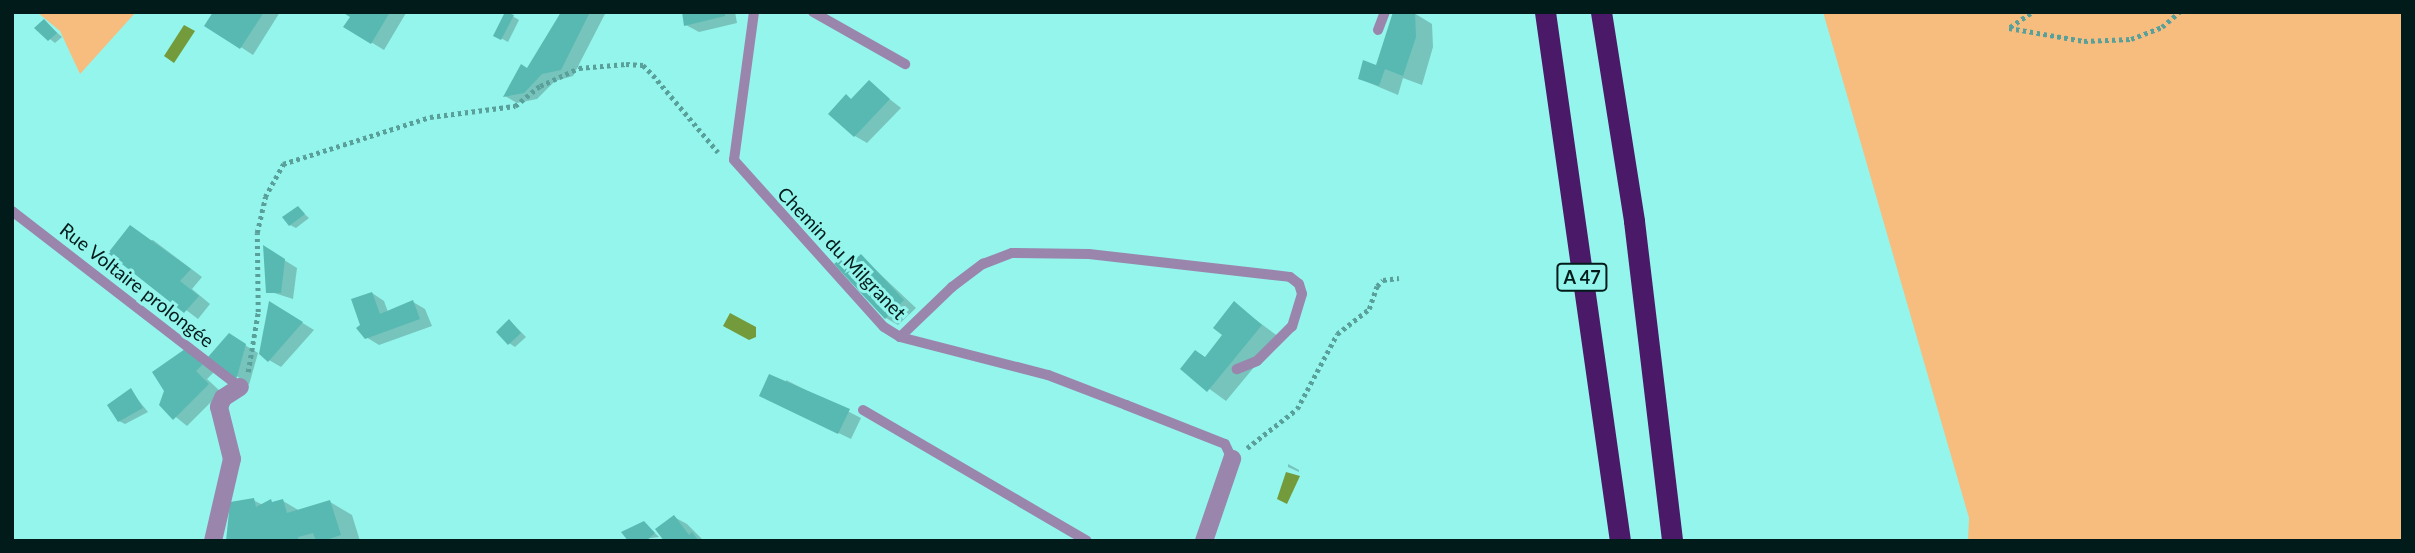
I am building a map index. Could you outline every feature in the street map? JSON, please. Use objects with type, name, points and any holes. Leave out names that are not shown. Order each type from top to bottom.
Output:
[{"type":"highway","name":"A 47","points":[[1545,12],[1620,541]]},
{"type":"highway","points":[[1601,12],[1634,221],[1672,541]]},
{"type":"street","points":[[213,541],[232,459],[219,407],[223,398],[240,387]]},
{"type":"street","points":[[1204,541],[1232,459]]},
{"type":"lane","points":[[738,169],[733,148],[754,12]]},
{"type":"lane","points":[[813,12],[905,64]]},
{"type":"lane","points":[[1378,30],[1385,12]]},
{"type":"lane","name":"Chemin du Milgranet","points":[[738,169],[884,327],[900,337],[1048,375],[1214,438],[1225,444],[1232,459]]},
{"type":"lane","name":"Rue Voltaire prolongée","points":[[12,211],[240,387]]},
{"type":"lane","points":[[900,337],[952,287],[983,264],[1012,253],[1090,254],[1186,269],[1290,277],[1302,294],[1292,326],[1256,361],[1237,369]]},
{"type":"lane","points":[[863,410],[1087,541]]},
{"type":"path","points":[[2032,12],[2009,28],[2084,41],[2131,39],[2162,27],[2179,12]]},
{"type":"path","points":[[240,387],[247,377],[258,312],[257,233],[265,197],[284,164],[430,117],[515,106],[540,86],[579,68],[643,65],[721,156],[738,169]]},
{"type":"path","points":[[1232,459],[1297,409],[1337,334],[1369,309],[1383,280],[1399,278]]},
{"type":"shaded area","points":[[37,12],[136,12],[80,74],[60,31]]},
{"type":"shaded area","points":[[1823,12],[2403,12],[2403,541],[1968,541],[1969,518]]},
{"type":"shaded area","points":[[184,25],[195,31],[174,63],[164,56]]},
{"type":"shaded area","points":[[730,313],[756,327],[756,337],[749,340],[723,326]]},
{"type":"shaded area","points":[[1286,472],[1300,476],[1287,504],[1277,499]]},
{"type":"building","points":[[213,12],[264,12],[240,49],[204,26]]},
{"type":"building","points":[[342,12],[390,12],[371,44],[343,27],[350,17]]},
{"type":"building","points":[[505,12],[514,15],[501,40],[493,36]]},
{"type":"building","points":[[561,12],[590,12],[561,70],[542,74],[524,93],[503,97],[521,64],[527,68]]},
{"type":"building","points":[[682,12],[725,12],[725,16],[684,26]]},
{"type":"building","points":[[1393,12],[1415,12],[1416,37],[1403,76],[1385,69],[1379,86],[1358,79],[1363,60],[1376,65]]},
{"type":"building","points":[[44,19],[57,33],[48,41],[34,28]]},
{"type":"building","points":[[869,80],[890,99],[854,137],[828,114],[846,94],[851,99]]},
{"type":"building","points":[[298,206],[305,214],[289,226],[282,217]]},
{"type":"building","points":[[130,225],[191,269],[180,281],[199,296],[184,313],[108,253]]},
{"type":"building","points":[[263,245],[285,259],[281,293],[266,293]]},
{"type":"building","points":[[861,254],[904,300],[885,319],[834,264],[840,259],[848,266]]},
{"type":"building","points":[[372,292],[380,314],[413,300],[420,319],[365,339],[356,328],[360,325],[351,299]]},
{"type":"building","points":[[269,301],[303,322],[268,362],[259,354]]},
{"type":"building","points":[[1234,301],[1262,325],[1207,392],[1180,369],[1195,350],[1205,357],[1222,335],[1213,328]]},
{"type":"building","points":[[509,319],[521,333],[508,345],[496,332]]},
{"type":"building","points":[[229,333],[246,344],[236,380],[208,357]]},
{"type":"building","points":[[185,349],[203,364],[196,371],[209,384],[173,420],[159,405],[164,391],[152,372]]},
{"type":"building","points":[[769,374],[850,409],[838,434],[759,396]]},
{"type":"building","points":[[131,388],[143,408],[118,422],[107,405]]},
{"type":"building","points":[[254,498],[256,507],[271,499],[272,502],[283,499],[287,513],[330,500],[341,535],[323,541],[316,541],[313,533],[298,537],[299,541],[226,541],[230,502]]},
{"type":"building","points":[[674,515],[689,535],[692,532],[699,541],[664,541],[655,529]]},
{"type":"building","points":[[644,521],[655,533],[646,541],[628,541],[621,532]]}]
